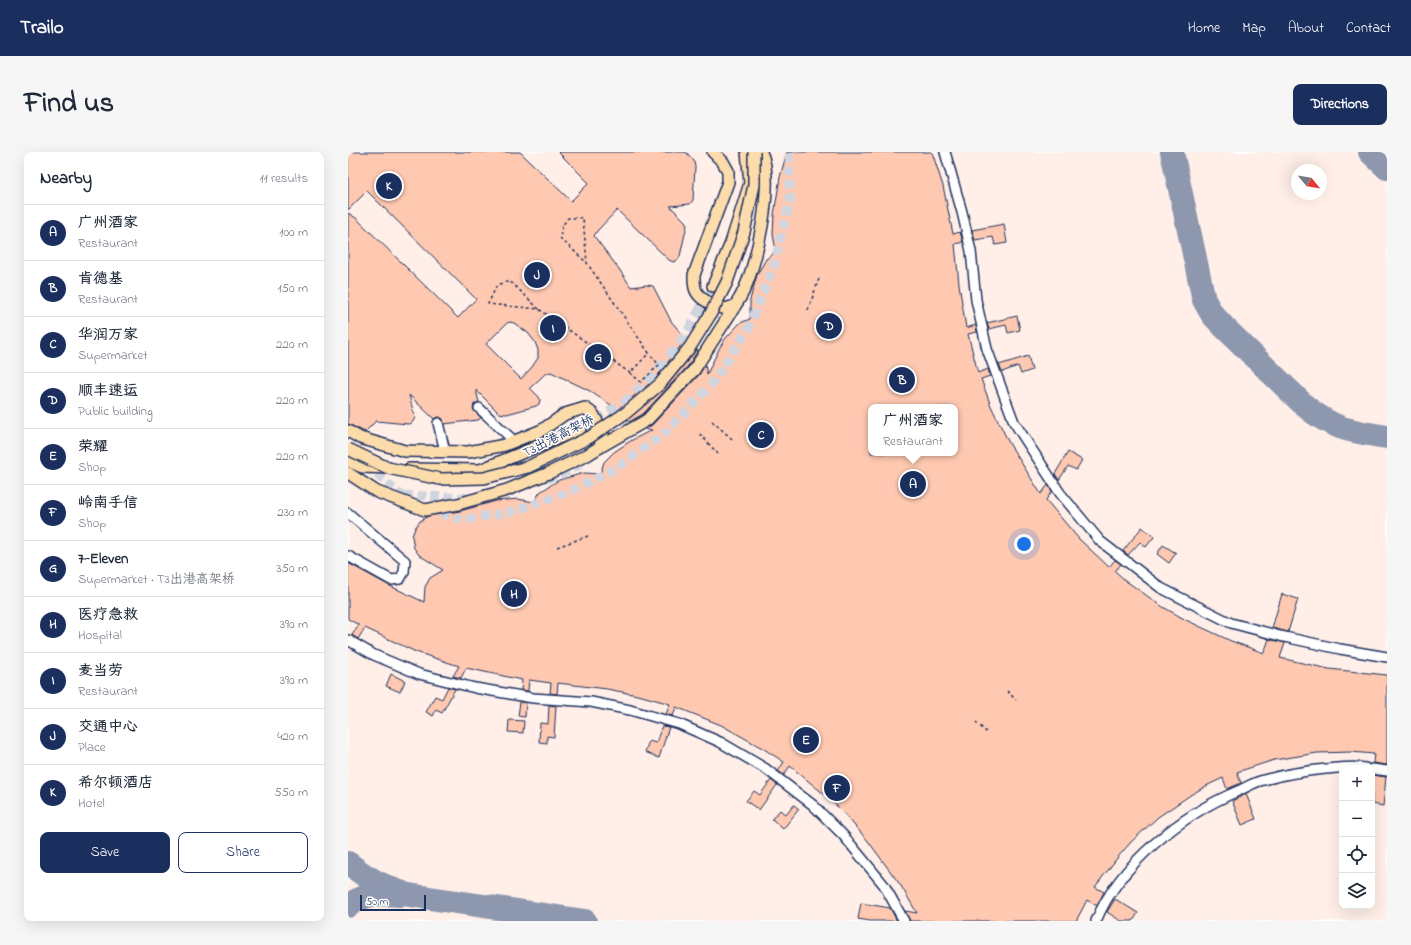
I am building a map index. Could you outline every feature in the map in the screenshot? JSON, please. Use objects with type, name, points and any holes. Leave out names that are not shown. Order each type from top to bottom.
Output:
[{"type":"main road","points":[[713,152],[723,162],[728,171],[728,182],[694,275],[695,288],[700,296],[713,305],[726,309],[735,306]]},
{"type":"main road","points":[[713,286],[730,243],[750,183],[747,152]]},
{"type":"main road","name":"T3出港高架桥","points":[[348,449],[388,468],[440,479],[484,478],[528,467],[590,437],[627,412],[660,384],[690,348],[710,315],[727,282],[744,232],[754,185],[754,152]]},
{"type":"main road","points":[[348,473],[377,492],[425,510],[458,504],[507,490],[549,473],[600,448],[647,420],[694,370],[748,284],[762,228],[766,180],[763,156],[761,152]]},
{"type":"main road","points":[[348,431],[360,438],[405,451],[468,452],[505,445],[542,430],[565,414],[584,408],[593,414],[602,433],[600,448]]},
{"type":"main road","points":[[348,461],[362,467],[430,470],[480,470],[580,429]]},
{"type":"lane","points":[[945,152],[962,212],[971,251],[976,300],[987,349],[1014,422],[1060,493],[1100,540],[1161,588],[1231,624],[1340,649],[1387,656]]},
{"type":"lane","points":[[479,408],[514,441]]},
{"type":"lane","points":[[438,423],[445,451]]},
{"type":"lane","points":[[348,513],[405,561],[404,572],[400,579],[391,580],[348,556]]},
{"type":"lane","points":[[348,550],[380,574]]},
{"type":"lane","points":[[348,640],[374,655],[419,674],[475,688],[533,698],[591,702],[630,710],[679,724],[720,742],[766,768],[813,805],[843,835],[884,885],[904,921]]},
{"type":"lane","points":[[1096,921],[1099,913],[1117,883],[1149,848],[1183,821],[1218,799],[1259,781],[1308,770],[1339,767]]},
{"type":"lane","points":[[1375,769],[1387,771]]},
{"type":"path","points":[[539,309],[488,304],[497,285],[505,282],[512,283],[539,309],[641,382],[651,373],[659,365],[586,264],[560,238],[562,226],[568,218],[583,218],[586,264]]},
{"type":"path","points":[[808,310],[820,276]]},
{"type":"path","points":[[630,373],[649,353]]},
{"type":"path","points":[[712,421],[732,439]]},
{"type":"path","points":[[700,434],[718,454]]},
{"type":"path","points":[[558,547],[591,535]]},
{"type":"path","points":[[1007,691],[1016,700]]},
{"type":"path","points":[[976,722],[986,732]]},
{"type":"shaded area","points":[[348,152],[1387,152],[1387,921],[348,921]]},
{"type":"building","points":[[348,152],[520,152],[571,201],[589,183],[558,152],[686,152],[694,161],[695,167],[693,200],[690,204],[670,206],[687,225],[678,260],[673,262],[669,260],[617,210],[594,236],[631,287],[647,285],[653,286],[671,321],[686,339],[655,379],[617,410],[588,390],[551,372],[545,374],[530,388],[540,400],[539,404],[536,406],[507,414],[499,413],[476,390],[479,402],[474,404],[473,409],[481,418],[478,420],[444,424],[443,419],[437,417],[434,419],[409,395],[415,418],[412,423],[408,424],[376,421],[365,432],[348,424],[348,213],[356,218],[458,318],[476,299],[367,191],[348,210]],"holes":[[[507,323],[514,323],[528,333],[535,342],[538,350],[538,358],[521,379],[486,344]]]},
{"type":"building","points":[[787,152],[932,152],[943,186],[953,234],[960,232],[963,242],[955,244],[959,284],[966,328],[976,325],[977,332],[968,334],[978,373],[988,369],[990,376],[981,379],[991,406],[1009,443],[1041,494],[1048,485],[1052,491],[1046,500],[1079,539],[1109,567],[1115,560],[1121,564],[1115,571],[1126,581],[1163,607],[1186,620],[1231,641],[1264,653],[1269,639],[1285,643],[1280,658],[1329,669],[1387,675],[1387,765],[1373,763],[1374,754],[1351,752],[1317,753],[1274,760],[1237,772],[1241,783],[1227,789],[1223,778],[1208,785],[1158,817],[1131,842],[1095,887],[1104,892],[1097,906],[1087,900],[1076,921],[910,921],[905,911],[917,913],[901,886],[868,841],[841,810],[790,766],[784,775],[778,771],[784,762],[721,725],[676,707],[673,716],[666,714],[670,704],[642,696],[607,689],[558,683],[557,694],[550,693],[551,683],[529,680],[528,691],[521,690],[522,680],[466,668],[461,678],[453,676],[459,666],[416,652],[365,628],[358,639],[352,635],[359,625],[348,619],[348,563],[388,585],[424,602],[425,587],[430,578],[443,570],[419,555],[414,548],[412,536],[420,521],[428,516],[460,511],[496,501],[518,499],[534,502],[540,492],[559,480],[584,473],[600,474],[604,462],[614,452],[632,440],[652,430],[645,429],[652,425],[699,375],[705,365],[707,374],[726,338],[740,323],[750,319],[750,300],[757,275],[766,259],[776,252],[773,234],[774,215],[780,177]]},
{"type":"building","points":[[1004,224],[1007,243],[995,245],[993,237],[975,240],[972,230]]},
{"type":"building","points":[[1017,316],[1020,330],[1008,333],[1006,325],[989,329],[987,323]]},
{"type":"building","points":[[697,349],[698,350],[688,366],[643,414],[629,422],[627,420],[665,388]]},
{"type":"building","points":[[1028,356],[1032,370],[1021,374],[1018,366],[1002,372],[999,365]]},
{"type":"building","points":[[1068,452],[1082,460],[1076,470],[1068,466],[1059,480],[1055,474]]},
{"type":"building","points":[[1142,527],[1154,537],[1146,547],[1140,542],[1128,555],[1123,551]]},
{"type":"building","points":[[1163,545],[1176,553],[1169,563],[1157,554]]},
{"type":"building","points":[[1282,594],[1298,599],[1288,632],[1272,628]]},
{"type":"building","points":[[391,674],[405,681],[400,692],[386,686]]},
{"type":"building","points":[[448,687],[455,689],[442,713],[436,710],[433,716],[426,712],[435,696],[442,699]]},
{"type":"building","points":[[520,702],[526,703],[525,717],[518,716]]},
{"type":"building","points":[[549,705],[556,706],[554,737],[547,736],[547,743],[539,742],[540,723],[548,724]]},
{"type":"building","points":[[509,720],[524,721],[523,733],[508,732]]},
{"type":"building","points":[[662,726],[669,727],[659,758],[645,752],[649,741],[656,743]]},
{"type":"building","points":[[1375,775],[1386,777],[1383,806],[1375,805]]},
{"type":"building","points":[[771,780],[777,785],[759,810],[746,801],[754,791],[760,795]]},
{"type":"building","points":[[1246,794],[1256,819],[1242,825],[1232,801]]},
{"type":"building","points":[[794,805],[799,809],[783,829],[772,819],[780,810],[786,815]]},
{"type":"building","points":[[1115,899],[1138,913],[1133,921],[1121,921],[1107,912]]},
{"type":"building","points":[[861,903],[890,908],[897,921],[870,921],[858,919]]},
{"type":"taxiway","points":[[1172,152],[1204,300],[1212,314],[1305,406],[1315,414],[1334,425],[1343,428],[1387,437]]},
{"type":"taxiway","points":[[1370,152],[1387,168]]},
{"type":"taxiway","points":[[348,863],[362,874],[377,882],[409,895],[585,921]]},
{"type":"taxiway","points":[[348,906],[360,899],[373,895],[400,895]]},
{"type":"tunnel","points":[[428,509],[463,520],[515,511],[571,491],[616,468],[664,434],[711,385],[748,329],[773,268],[790,201],[789,152]]},
{"type":"tunnel","points":[[580,429],[623,405],[652,378],[686,336],[713,286]]},
{"type":"tunnel","points":[[547,479],[562,474],[581,464]]},
{"type":"tunnel","points":[[366,466],[401,495],[411,500]]},
{"type":"tunnel","points":[[404,495],[473,498]]},
{"type":"place","name":"希尔顿酒店","points":[[389,186]]},
{"type":"place","name":"交通中心","points":[[537,275]]},
{"type":"place","name":"顺丰速运","points":[[829,326]]},
{"type":"place","name":"麦当劳","points":[[553,328]]},
{"type":"place","name":"7-Eleven","points":[[598,357]]},
{"type":"place","name":"肯德基","points":[[902,380]]},
{"type":"place","name":"华润万家","points":[[761,435]]},
{"type":"place","name":"广州酒家","points":[[913,484]]},
{"type":"place","name":"医疗急救","points":[[514,594]]},
{"type":"place","name":"荣耀","points":[[806,740]]},
{"type":"place","name":"岭南手信","points":[[837,788]]}]
